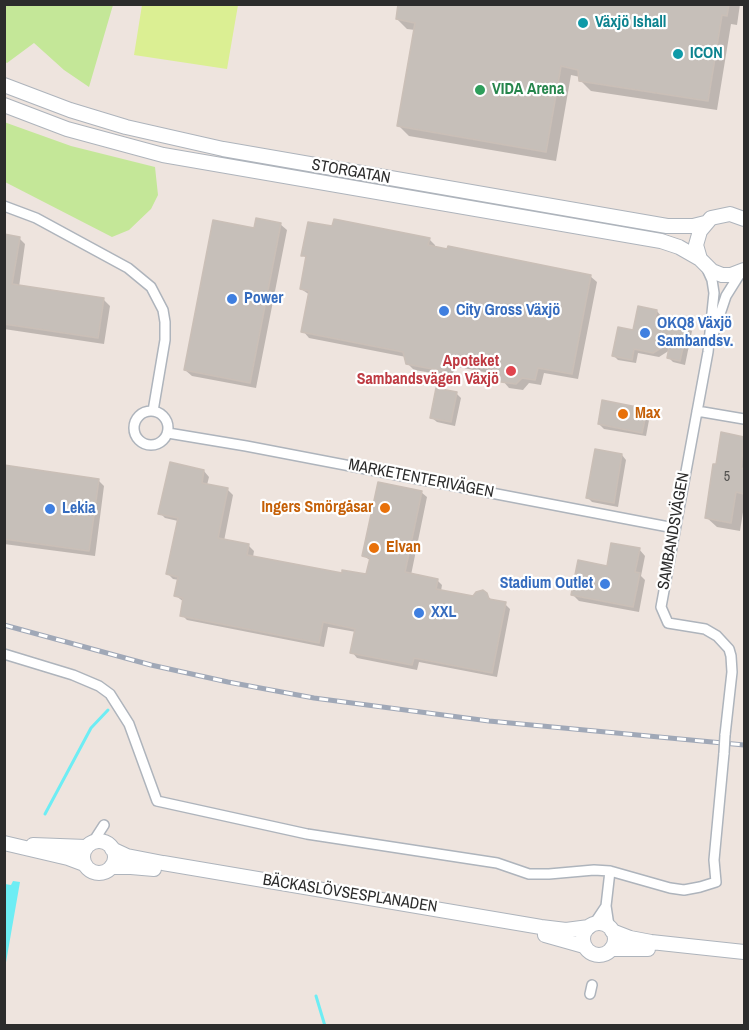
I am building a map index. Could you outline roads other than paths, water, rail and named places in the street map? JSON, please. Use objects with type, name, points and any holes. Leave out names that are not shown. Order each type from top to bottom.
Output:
[{"type":"street","name":"STORGATAN","points":[[4,85],[70,111],[165,137],[223,149],[667,226],[693,226],[705,223],[722,214],[734,214],[744,219]]},
{"type":"street","name":"STORGATAN","points":[[4,105],[67,129],[163,154],[661,241],[679,247],[722,275],[743,271]]},
{"type":"street","points":[[4,206],[36,218],[128,268],[151,287],[163,310],[165,322],[165,340],[153,411]]},
{"type":"street","points":[[703,263],[697,239],[705,223]]},
{"type":"street","name":"SAMBANDSVÄGEN","points":[[610,871],[684,890],[716,882],[714,860],[732,672],[731,656],[729,649],[717,636],[705,629],[668,623],[661,607],[708,352],[714,293],[712,280],[703,263]]},
{"type":"street","name":"SAMBANDSVÄGEN","points":[[708,352],[726,296],[743,271]]},
{"type":"street","points":[[153,411],[166,418],[168,433],[162,442],[151,445],[137,438],[134,427],[142,413],[153,411]]},
{"type":"street","points":[[697,411],[744,419]]},
{"type":"street","name":"MARKETENTERIVÄGEN","points":[[168,433],[674,528]]},
{"type":"street","points":[[4,654],[73,675],[99,686],[110,694],[129,724],[157,801],[307,834],[497,863],[529,874],[610,871],[606,906],[615,942],[611,950]]},
{"type":"street","points":[[6,844],[90,845],[102,842],[112,849],[114,860],[111,867],[104,873],[89,871],[84,864],[83,855],[90,845],[104,825]]},
{"type":"street","points":[[6,844],[68,858],[84,864]]},
{"type":"street","name":"BÄCKASLÖVSESPLANADEN","points":[[112,849],[128,856],[163,863],[553,929],[566,930],[601,923],[630,938],[744,952]]},
{"type":"street","name":"BÄCKASLÖVSESPLANADEN","points":[[111,867],[162,870],[538,933],[584,946],[597,955],[603,955],[611,950],[654,950],[744,960]]},
{"type":"street","points":[[584,946],[583,937],[606,906]]},
{"type":"water","points":[[13,881],[20,882],[5,968],[5,884],[11,885]]},
{"type":"waterway","points":[[45,814],[91,728],[108,710]]},
{"type":"waterway","points":[[316,996],[325,1026]]},
{"type":"railway","points":[[4,625],[151,665],[314,698],[489,721],[744,745]]},
{"type":"place","name":"Växjö Ishall","points":[[583,23]]},
{"type":"place","name":"ICON","points":[[678,54]]},
{"type":"place","name":"VIDA Arena","points":[[480,90]]},
{"type":"place","name":"Power","points":[[232,299]]},
{"type":"place","name":"City Gross Växjö","points":[[444,311]]},
{"type":"place","name":"OKQ8 Växjö Sambandsv.","points":[[645,333]]},
{"type":"place","name":"Apoteket Sambandsvägen Växjö","points":[[511,371]]},
{"type":"place","name":"Max","points":[[623,414]]},
{"type":"place","name":"Ingers Smörgåsar","points":[[385,508]]},
{"type":"place","name":"Lekia","points":[[50,509]]},
{"type":"place","name":"Elvan","points":[[374,548]]},
{"type":"place","name":"Stadium Outlet","points":[[605,584]]},
{"type":"place","name":"XXL","points":[[419,613]]}]
